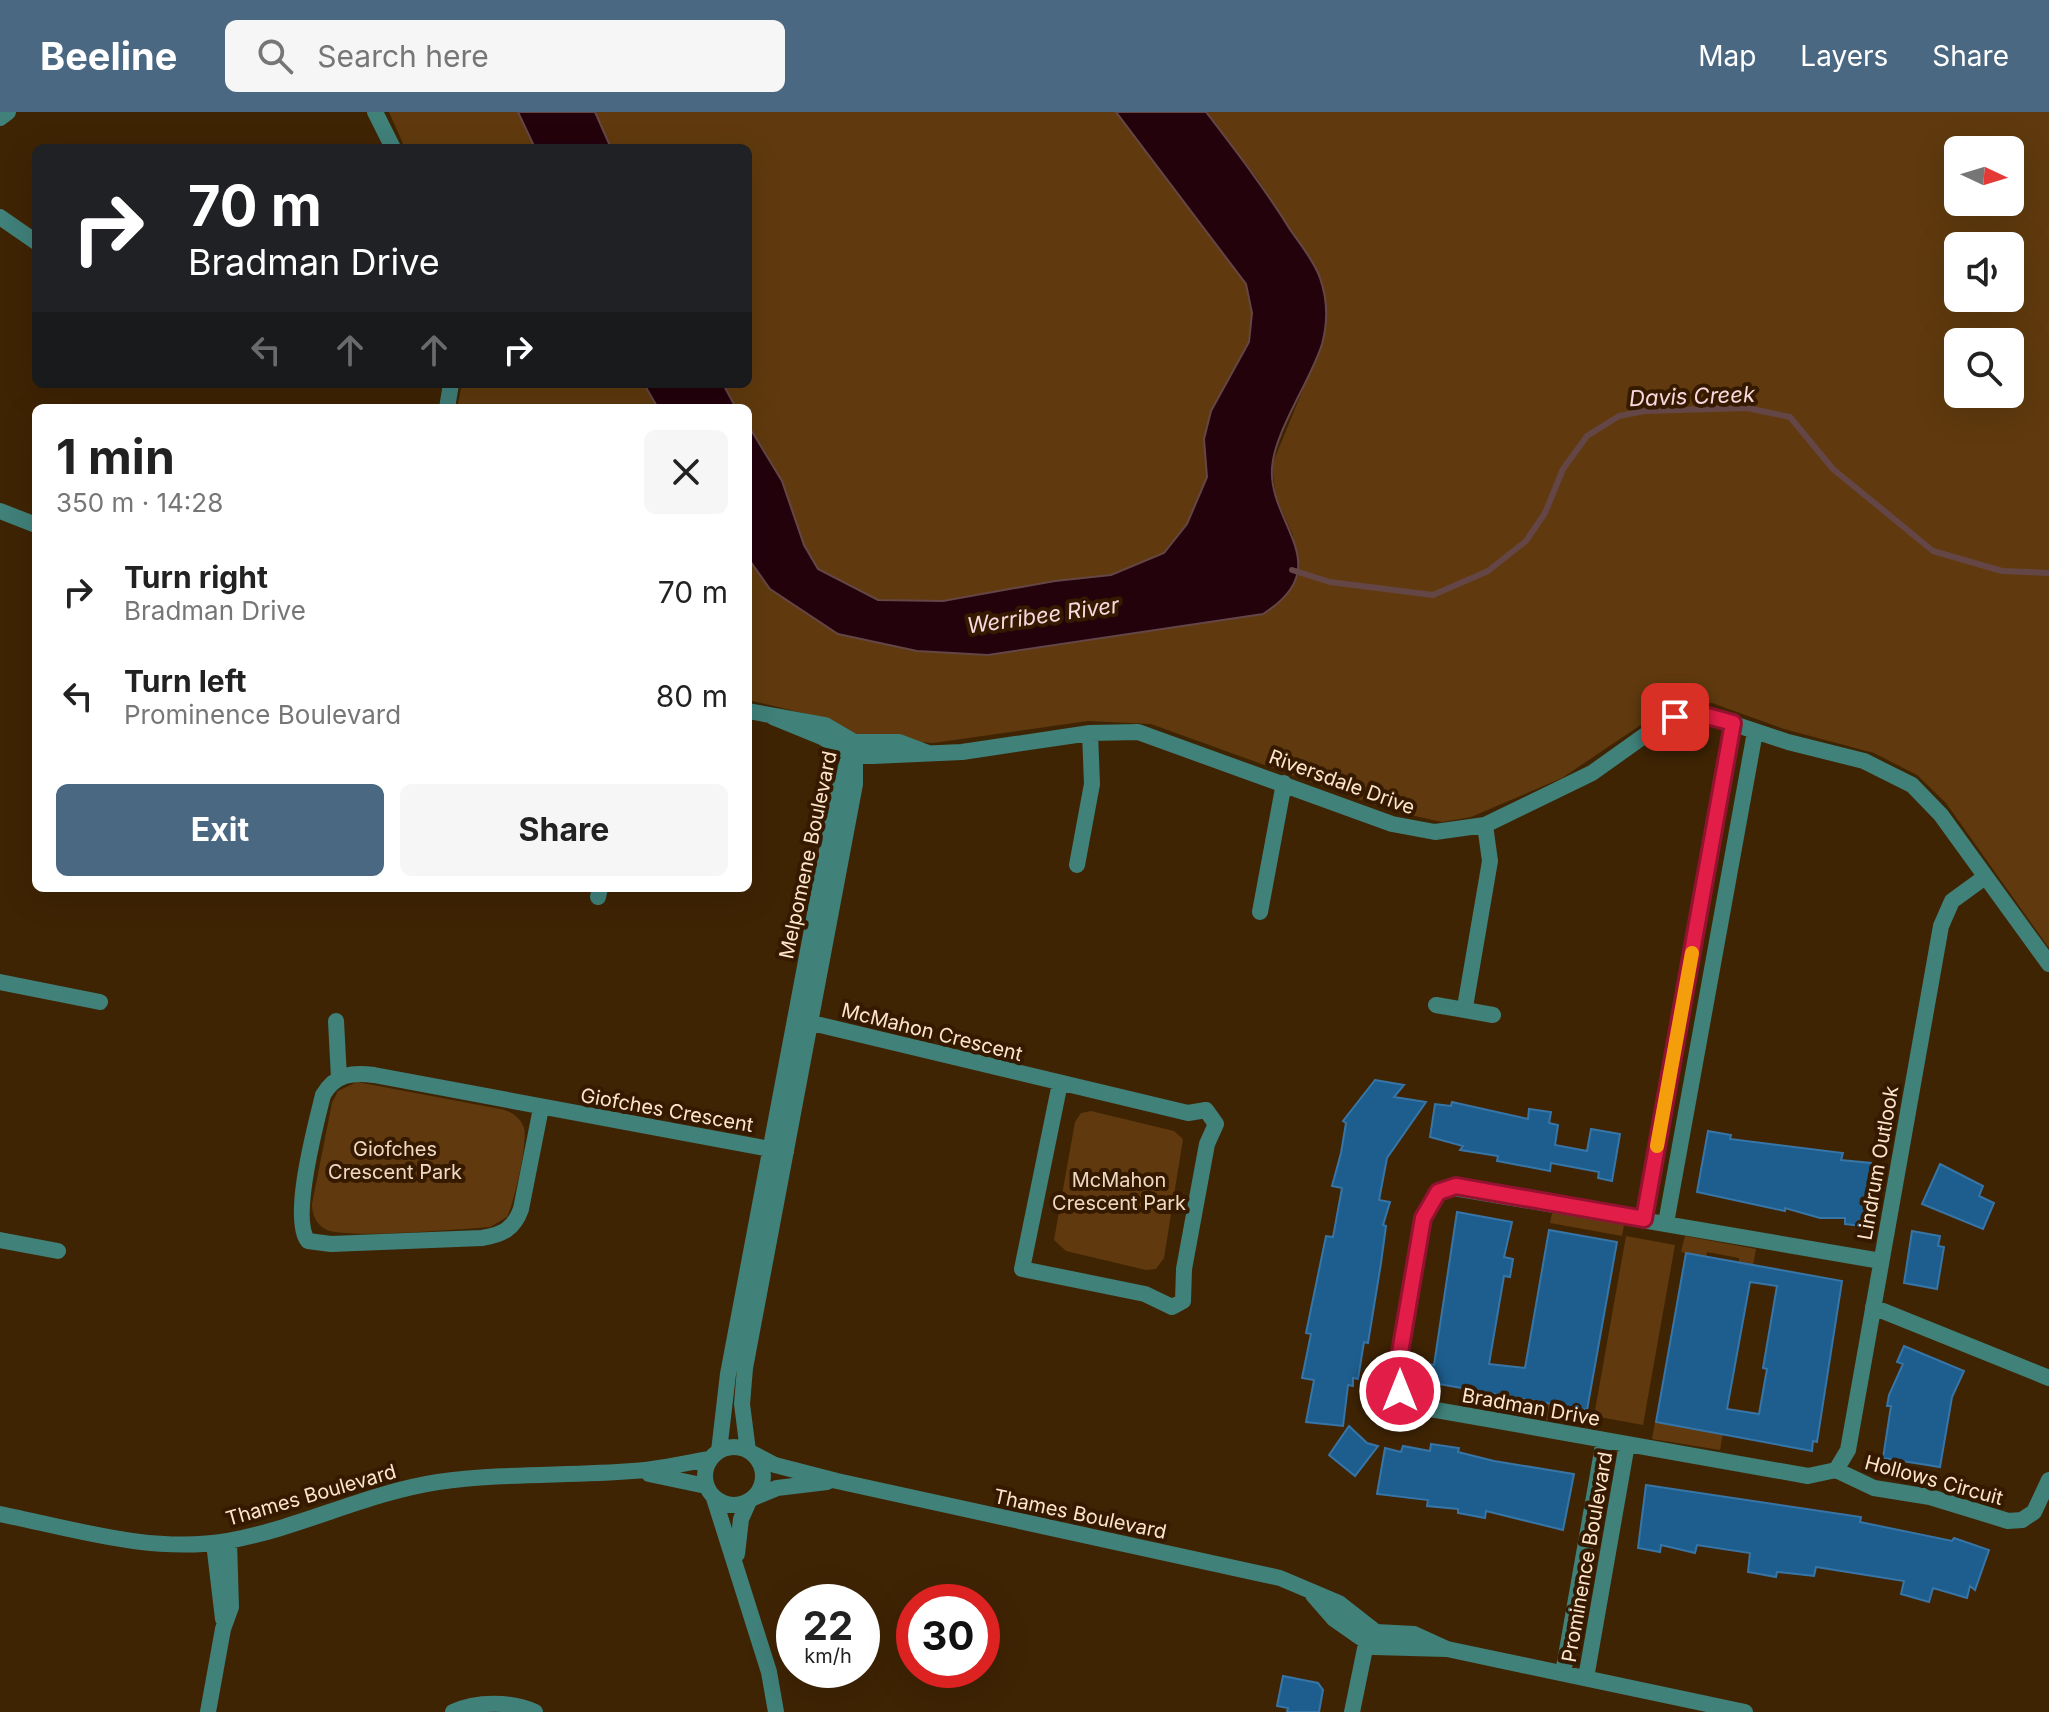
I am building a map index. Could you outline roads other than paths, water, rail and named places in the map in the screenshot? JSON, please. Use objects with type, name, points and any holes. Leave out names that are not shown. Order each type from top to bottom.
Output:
[{"type":"street","points":[[0,118],[8,112]]},
{"type":"street","points":[[375,112],[391,144]]},
{"type":"street","points":[[0,217],[32,239]]},
{"type":"street","points":[[0,511],[32,523]]},
{"type":"street","name":"Riversdale Drive","points":[[752,712],[825,725],[853,750],[899,742],[930,754],[1090,733],[1148,734],[1408,828],[1451,832],[1485,825],[1579,781],[1675,717],[1696,713],[1864,761],[1896,774],[1912,785],[1941,815],[2049,964]]},
{"type":"street","points":[[1644,1219],[1733,723]]},
{"type":"street","points":[[1666,1223],[1755,732]]},
{"type":"street","points":[[1077,865],[1092,784],[1090,733]]},
{"type":"street","name":"Melpomene Boulevard","points":[[750,1452],[742,1404],[745,1368],[778,1150],[802,1021],[855,784],[853,750]]},
{"type":"street","points":[[1260,912],[1284,783]]},
{"type":"street","points":[[1465,1007],[1490,861],[1485,825]]},
{"type":"street","name":"Lindrum Outlook","points":[[1836,1470],[1848,1450],[1944,915],[1956,896],[1985,877]]},
{"type":"street","points":[[1704,884],[1726,888]]},
{"type":"street","points":[[0,982],[100,1002]]},
{"type":"street","points":[[1436,1005],[1465,1007],[1493,1015]]},
{"type":"street","points":[[336,1021],[339,1078],[323,1095],[302,1208],[304,1235],[319,1244],[482,1238],[504,1233],[518,1219],[521,1209],[541,1108]]},
{"type":"street","name":"McMahon Crescent","points":[[802,1021],[1188,1113],[1201,1108],[1213,1116],[1216,1124],[1207,1144],[1184,1269],[1183,1301],[1179,1305],[1172,1307],[1145,1294],[1022,1269],[1060,1083]]},
{"type":"street","name":"Giofches Crescent","points":[[339,1078],[359,1073],[778,1150]]},
{"type":"street","points":[[1668,1080],[1691,1084]]},
{"type":"street","name":"Melpomene Boulevard","points":[[714,1455],[728,1374],[778,1150]]},
{"type":"street","name":"Bradman Drive","points":[[1836,1470],[1808,1476],[1419,1407],[1402,1395],[1397,1370],[1423,1218],[1434,1196],[1456,1186],[1881,1261]]},
{"type":"street","points":[[0,1240],[58,1251]]},
{"type":"street","points":[[1873,1307],[2049,1378]]},
{"type":"street","name":"Prominence Boulevard","points":[[1563,1673],[1604,1440]]},
{"type":"street","name":"Prominence Boulevard","points":[[1586,1678],[1627,1444]]},
{"type":"street","points":[[736,1560],[741,1519],[763,1475],[750,1452],[734,1447],[714,1455],[706,1467],[710,1492],[736,1560],[769,1672],[776,1712]]},
{"type":"street","name":"Thames Boulevard","points":[[750,1452],[775,1465],[837,1481],[1266,1575],[1339,1603],[1368,1636]]},
{"type":"street","name":"Thames Boulevard","points":[[0,1514],[143,1542],[222,1542],[429,1484],[490,1477],[635,1471],[714,1455]]},
{"type":"street","name":"Hollows Circuit","points":[[1836,1470],[1874,1488],[1930,1497],[2008,1521],[2022,1520],[2034,1512],[2049,1480]]},
{"type":"street","name":"Thames Boulevard","points":[[635,1471],[710,1492]]},
{"type":"street","name":"Thames Boulevard","points":[[751,1500],[777,1488],[837,1481]]},
{"type":"street","points":[[710,1492],[731,1505],[751,1500]]},
{"type":"street","points":[[208,1712],[223,1629],[222,1542]]},
{"type":"street","points":[[1352,1712],[1368,1636],[1381,1633],[1414,1634],[1447,1649],[1745,1712]]},
{"type":"street","points":[[453,1712],[466,1707],[497,1705],[535,1712]]},
{"type":"water","points":[[518,112],[595,112],[609,144],[533,144]]},
{"type":"water","name":"Werribee River","points":[[1116,112],[1206,112],[1271,200],[1311,259],[1320,278],[1326,310],[1322,344],[1279,438],[1272,468],[1274,488],[1298,561],[1296,579],[1285,596],[1263,614],[988,655],[917,651],[838,634],[770,589],[752,564],[752,432],[782,481],[804,545],[818,569],[878,600],[943,601],[1055,581],[1111,575],[1164,553],[1187,524],[1207,477],[1204,439],[1211,411],[1249,342],[1252,313],[1246,284]]},
{"type":"water","points":[[646,388],[725,388],[734,404],[656,404]]},
{"type":"waterway","name":"Davis Creek","points":[[1292,570],[1330,582],[1433,595],[1488,571],[1526,541],[1545,513],[1563,469],[1587,436],[1619,416],[1645,411],[1747,408],[1790,417],[1833,469],[1933,551],[2002,571],[2049,573]]},
{"type":"park label","name":"Giofches Crescent Park","points":[[395,1160]]},
{"type":"park label","name":"McMahon Crescent Park","points":[[1119,1192]]}]
